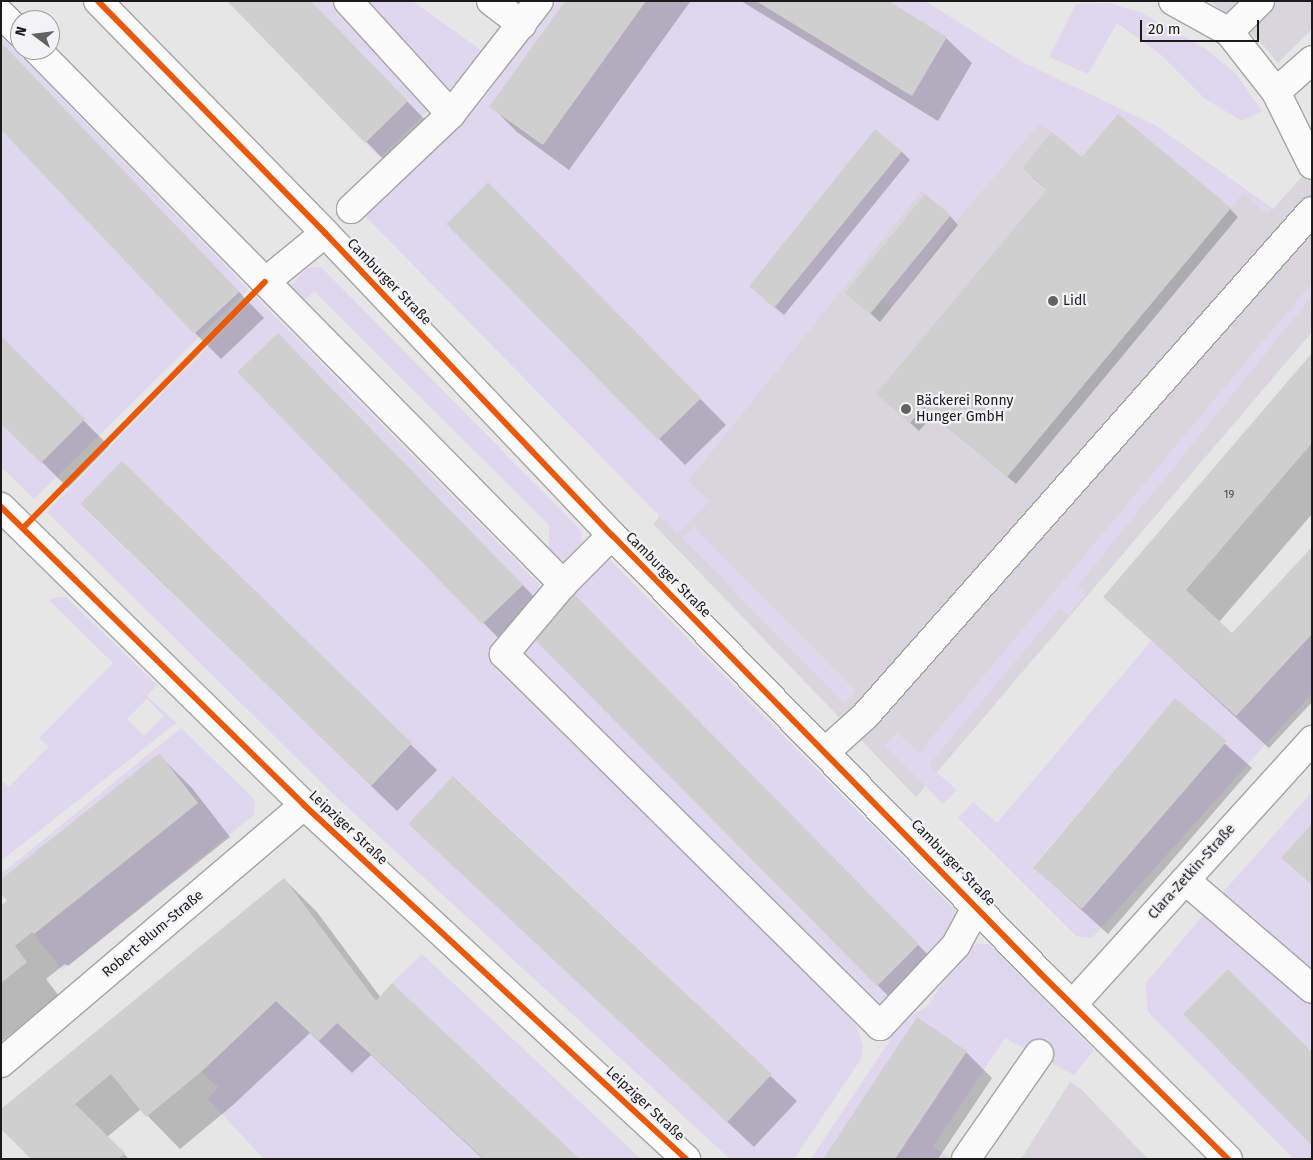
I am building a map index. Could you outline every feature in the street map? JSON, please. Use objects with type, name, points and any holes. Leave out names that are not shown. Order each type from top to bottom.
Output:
[{"type":"street","points":[[10,1],[1,12],[10,22]]},
{"type":"street","name":"Camburger Straße","points":[[98,1],[325,233],[612,535],[1072,1005],[1228,1159]]},
{"type":"street","points":[[348,1],[450,114]]},
{"type":"street","points":[[490,1],[522,24]]},
{"type":"street","points":[[351,209],[450,114],[539,1]]},
{"type":"street","points":[[1174,1],[1229,32],[1276,92],[1312,165]]},
{"type":"street","points":[[1229,32],[1260,1]]},
{"type":"street","points":[[47,60],[563,584]]},
{"type":"street","points":[[1276,92],[1312,60]]},
{"type":"street","points":[[825,752],[865,716],[1312,211]]},
{"type":"street","points":[[265,282],[325,233]]},
{"type":"street","name":"Leipziger Straße","points":[[1,507],[304,805],[686,1159]]},
{"type":"street","name":"Camburger Straße","points":[[612,535],[563,584],[504,654],[880,1026],[956,945],[977,906]]},
{"type":"street","name":"Clara-Zetkin-Straße","points":[[1072,1005],[1312,740]]},
{"type":"street","name":"Robert-Blum-Straße","points":[[1,1063],[304,805]]},
{"type":"street","points":[[1185,880],[1312,989]]},
{"type":"street","points":[[966,1159],[1039,1054]]},
{"type":"shaded area","points":[[311,1],[412,1],[481,50],[454,85],[380,158],[365,143],[408,101]]},
{"type":"shaded area","points":[[557,1],[565,1],[490,106],[542,145],[646,1],[756,1],[912,96],[947,37],[889,1],[925,1],[1024,63],[1156,126],[1273,209],[1267,214],[1243,193],[1231,208],[1118,114],[1082,157],[1040,123],[949,230],[892,309],[882,300],[950,216],[921,191],[688,481],[710,501],[677,534],[365,216],[480,103]],"holes":[[[875,129],[902,151],[774,307],[749,286]],[[488,182],[701,399],[658,440],[446,224]]]},
{"type":"shaded area","points":[[1210,1],[1312,1],[1312,29],[1278,63],[1259,40]]},
{"type":"shaded area","points":[[1109,3],[1140,12],[1206,49],[1236,74],[1262,111],[1242,121],[1205,99],[1160,54],[1117,23],[1088,74],[1049,57],[1076,4]]},
{"type":"shaded area","points":[[1,36],[10,45],[10,51],[1,42]]},
{"type":"shaded area","points":[[18,60],[24,60],[248,289],[34,499],[1,467],[1,424],[41,463],[84,419],[1,336],[1,130],[194,334],[239,292]]},
{"type":"shaded area","points":[[1024,63],[1156,126],[1273,209],[1306,172],[1312,183],[1312,332],[916,797],[653,524]]},
{"type":"shaded area","points":[[321,267],[581,530],[582,543],[570,561],[549,563],[549,525],[314,291],[297,309],[289,288],[307,268]]},
{"type":"shaded area","points":[[1312,283],[1312,296],[1078,586],[1086,594],[1069,615],[1060,608],[929,765],[957,790],[943,804],[885,746],[897,732],[919,753]]},
{"type":"shaded area","points":[[256,297],[539,584],[538,594],[492,643],[491,656],[856,1025],[863,1046],[861,1059],[794,1159],[730,1159],[333,794],[47,512]],"holes":[[[278,333],[523,585],[483,624],[237,372]],[[122,461],[412,743],[371,786],[80,505]],[[454,776],[772,1074],[728,1122],[408,824]]]},
{"type":"shaded area","points":[[694,527],[856,691],[844,703],[682,538]]},
{"type":"shaded area","points":[[604,559],[611,561],[958,913],[958,926],[890,1001],[875,1006],[525,659],[523,647]],"holes":[[[573,593],[919,944],[877,986]]]},
{"type":"shaded area","points":[[57,597],[66,597],[157,685],[147,696],[176,723],[1,861],[1,780],[9,787],[48,747],[39,738],[113,663],[49,600]],"holes":[[[147,699],[164,716],[144,736],[127,719]]]},
{"type":"shaded area","points":[[1312,634],[1312,693],[1092,938],[1076,936],[958,818],[973,802],[997,823],[1152,640],[1236,716]],"holes":[[[1175,698],[1227,742],[1081,909],[1033,867]]]},
{"type":"shaded area","points":[[181,728],[250,795],[255,801],[254,815],[62,970],[34,934],[198,803],[159,754],[1,879],[1,874]]},
{"type":"shaded area","points":[[1312,792],[1312,823],[1281,858],[1312,885],[1312,979],[1217,899]]},
{"type":"shaded area","points":[[1204,914],[1312,1005],[1312,1052],[1228,969],[1183,1014],[1312,1146],[1312,1159],[1294,1159],[1148,1012],[1145,984]]},
{"type":"shaded area","points":[[989,944],[1094,1050],[1074,1075],[1005,1038],[933,1147],[952,1159],[895,1159],[967,1051],[917,1018],[823,1159],[811,1159],[902,1022],[927,1006],[969,946]]},
{"type":"shaded area","points":[[422,954],[641,1159],[580,1159],[392,983]]},
{"type":"shaded area","points":[[276,1001],[319,1041],[337,1023],[484,1159],[264,1159],[208,1099],[218,1087],[201,1072]]},
{"type":"shaded area","points":[[1070,1082],[1081,1089],[1148,1159],[1021,1159]]},
{"type":"building","points":[[227,1],[311,1],[408,101],[365,143]]},
{"type":"building","points":[[565,1],[646,1],[543,145],[489,107]]},
{"type":"building","points":[[756,1],[889,1],[947,37],[912,96]]},
{"type":"building","points":[[1,42],[10,51],[10,60],[18,60],[239,292],[194,334],[1,130]]},
{"type":"building","name":"Lidl","points":[[1118,114],[1231,208],[1007,477],[924,407],[910,423],[876,394],[1047,189],[1022,168],[1052,132],[1082,157]]},
{"type":"building","points":[[875,129],[902,151],[774,308],[749,286]]},
{"type":"building","points":[[488,182],[701,398],[658,440],[446,224]]},
{"type":"building","points":[[925,194],[951,215],[870,314],[845,293]]},
{"type":"building","points":[[278,333],[523,585],[482,624],[237,372]]},
{"type":"building","points":[[1,336],[85,419],[41,463],[1,424]]},
{"type":"building","points":[[1312,353],[1312,443],[1186,590],[1232,633],[1312,547],[1312,634],[1236,716],[1103,597]]},
{"type":"building","points":[[122,461],[412,743],[371,786],[80,504]]},
{"type":"building","points":[[573,593],[919,944],[877,986],[530,635]]},
{"type":"building","points":[[1175,698],[1227,741],[1082,909],[1033,868]]},
{"type":"building","points":[[159,753],[198,803],[34,934],[32,932],[15,946],[27,962],[1,983],[1,905],[7,901],[1,894],[1,879]]},
{"type":"building","points":[[453,776],[772,1074],[727,1122],[408,824]]},
{"type":"building","points":[[1312,823],[1312,885],[1281,858]]},
{"type":"building","points":[[284,878],[376,1001],[392,983],[580,1159],[484,1159],[337,1023],[319,1041],[276,1001],[201,1072],[146,1117],[111,1074],[75,1104],[125,1153],[118,1159],[31,1159],[1,1129],[1,1109]]},
{"type":"building","points":[[1228,969],[1312,1052],[1312,1146],[1183,1014]]},
{"type":"building","points":[[917,1017],[967,1051],[895,1159],[823,1159]]},
{"type":"cycle path","points":[[98,1],[325,233],[612,535],[1040,973],[1228,1159]]},
{"type":"cycle path","points":[[23,528],[265,282]]},
{"type":"cycle path","points":[[1,507],[304,805],[686,1159]]},
{"type":"place","name":"Lidl","points":[[1053,301]]},
{"type":"place","name":"Bäckerei Ronny Hunger GmbH","points":[[906,409]]}]
